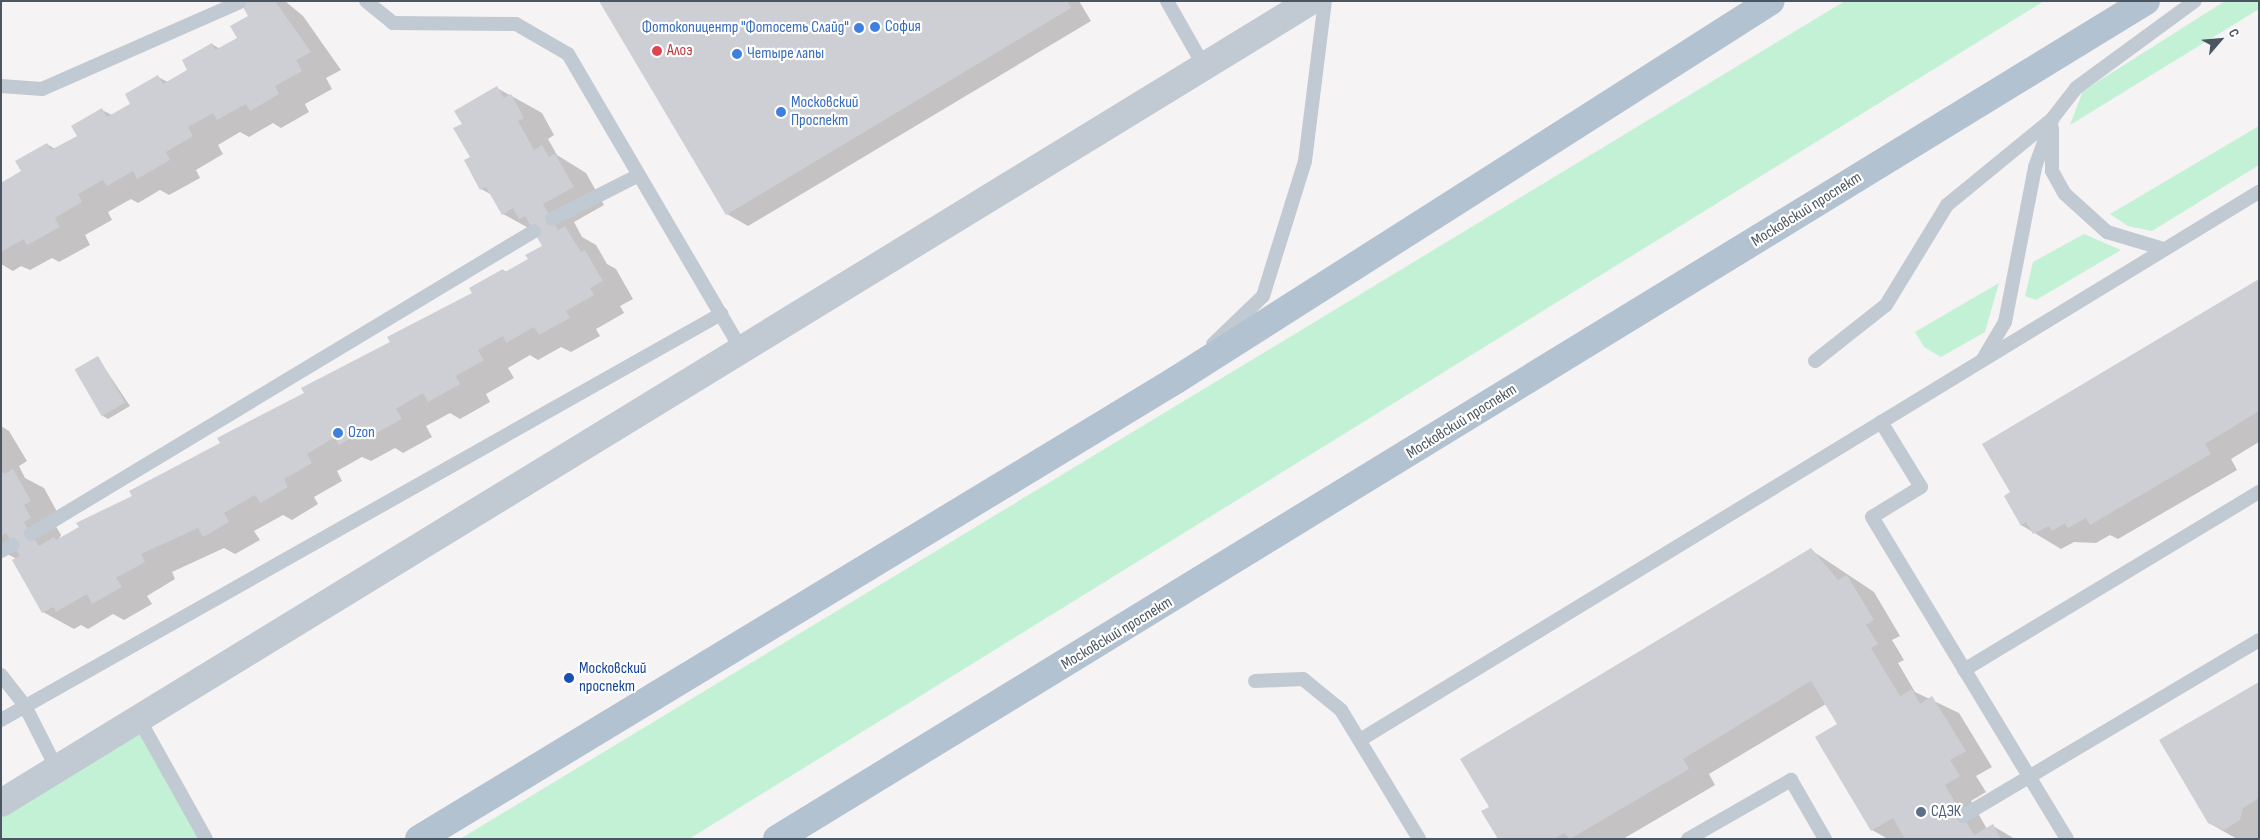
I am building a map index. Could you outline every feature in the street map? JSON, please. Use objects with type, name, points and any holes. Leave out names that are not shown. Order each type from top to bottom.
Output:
[{"type":"main road","points":[[419,839],[1176,380],[1771,1]]},
{"type":"main road","name":"Московский проспект","points":[[777,839],[2146,1]]},
{"type":"street","points":[[1,802],[1205,68],[1311,1]]},
{"type":"lane","points":[[366,1],[393,23],[516,24],[568,54],[742,351]]},
{"type":"lane","points":[[1168,1],[1205,68]]},
{"type":"lane","points":[[1176,380],[1263,296],[1305,161],[1319,78],[1326,1]]},
{"type":"lane","points":[[1815,361],[1886,305],[1946,206],[2052,119],[2076,88],[2195,1]]},
{"type":"lane","points":[[1,86],[42,89],[240,2]]},
{"type":"lane","points":[[2052,119],[2052,172],[2065,194],[2107,232],[2164,250]]},
{"type":"lane","points":[[1981,361],[2005,322],[2034,167],[2052,119]]},
{"type":"lane","points":[[552,219],[639,175]]},
{"type":"lane","points":[[1360,740],[2259,192]]},
{"type":"lane","points":[[31,534],[534,231]]},
{"type":"lane","points":[[1,720],[721,314]]},
{"type":"lane","points":[[1881,422],[1921,487],[1872,517],[2067,839]]},
{"type":"lane","points":[[1964,670],[2259,492]]},
{"type":"lane","points":[[1963,816],[2259,640]]},
{"type":"lane","points":[[1,676],[25,706],[57,769]]},
{"type":"lane","points":[[1256,680],[1304,679],[1341,710],[1419,839]]},
{"type":"lane","points":[[139,719],[171,773],[206,839]]},
{"type":"lane","points":[[1688,839],[1791,780],[1825,839]]},
{"type":"green space","points":[[1845,1],[2044,1],[689,839],[460,839]]},
{"type":"green space","points":[[2225,1],[2259,1],[2259,9],[2070,125],[2083,91]]},
{"type":"green space","points":[[2259,126],[2259,165],[2152,231],[2128,226],[2110,214]]},
{"type":"green space","points":[[2084,234],[2121,250],[2036,300],[2025,296],[2033,262]]},
{"type":"green space","points":[[1999,283],[1985,332],[1941,357],[1924,347],[1915,332]]},
{"type":"green space","points":[[139,719],[206,839],[1,839],[1,803]]},
{"type":"building","points":[[240,1],[275,1],[311,52],[296,60],[302,71],[275,86],[279,94],[250,111],[246,104],[217,120],[213,113],[188,127],[193,136],[166,152],[170,160],[137,179],[133,171],[107,186],[103,180],[78,194],[82,202],[55,218],[60,227],[27,245],[24,239],[1,252],[1,183],[21,171],[15,161],[47,143],[51,150],[77,136],[71,126],[102,108],[107,117],[130,104],[125,94],[158,75],[163,84],[187,70],[182,60],[212,43],[215,50],[237,38],[230,26],[248,16]]},
{"type":"building","name":"Московский Проспект","points":[[599,1],[1067,1],[1071,8],[726,215]]},
{"type":"building","points":[[497,86],[504,98],[511,94],[524,118],[518,121],[534,150],[542,145],[549,157],[555,154],[574,187],[543,204],[558,230],[565,226],[581,252],[585,250],[603,281],[590,288],[594,295],[566,311],[570,318],[539,335],[534,327],[506,343],[503,336],[478,350],[484,360],[456,376],[460,384],[428,402],[423,393],[396,409],[402,419],[371,436],[368,428],[339,445],[335,437],[307,454],[312,463],[284,479],[288,487],[260,503],[255,495],[224,513],[229,522],[203,537],[198,528],[141,554],[145,562],[116,578],[122,587],[92,604],[87,594],[56,612],[53,607],[42,613],[12,560],[20,556],[6,533],[1,536],[1,470],[4,474],[13,469],[31,501],[24,505],[31,518],[24,522],[39,546],[54,537],[56,540],[79,527],[76,523],[132,496],[129,491],[220,443],[217,438],[304,393],[301,388],[390,342],[387,337],[472,293],[469,288],[503,269],[505,272],[528,259],[525,255],[542,246],[525,216],[519,219],[513,208],[502,215],[486,187],[480,190],[464,160],[470,157],[453,128],[462,124],[454,111]]},
{"type":"building","points":[[2259,279],[2259,411],[2205,444],[2211,454],[2090,525],[2086,518],[2068,528],[2065,523],[2052,531],[2049,526],[2033,534],[2026,522],[2021,526],[2004,496],[2010,492],[1982,444]]},
{"type":"building","points":[[98,356],[125,403],[102,416],[75,370]]},
{"type":"building","points":[[1811,548],[1838,580],[1847,575],[1874,620],[1866,625],[1878,644],[1871,648],[1900,696],[1912,689],[1920,704],[1932,696],[1966,751],[1950,760],[1960,776],[1945,785],[1974,835],[1993,824],[2001,839],[1905,839],[1893,818],[1871,831],[1815,737],[1837,724],[1811,681],[1683,759],[1689,769],[1570,839],[1564,833],[1554,839],[1498,839],[1481,811],[1489,807],[1460,759]]},
{"type":"building","points":[[2259,682],[2259,798],[2243,808],[2240,820],[2224,830],[2208,823],[2159,740]]},
{"type":"place","name":"София","points":[[875,27]]},
{"type":"place","name":"Фотокопицентр \"Фотосеть Слайд\"","points":[[859,28]]},
{"type":"place","name":"Алоэ","points":[[657,51]]},
{"type":"place","name":"Четыре лапы","points":[[737,54]]},
{"type":"place","name":"Московский Проспект","points":[[781,112]]},
{"type":"place","name":"Ozon","points":[[338,433]]},
{"type":"place","name":"Московский проспект","points":[[569,678]]},
{"type":"place","name":"СДЭК","points":[[1921,812]]}]
